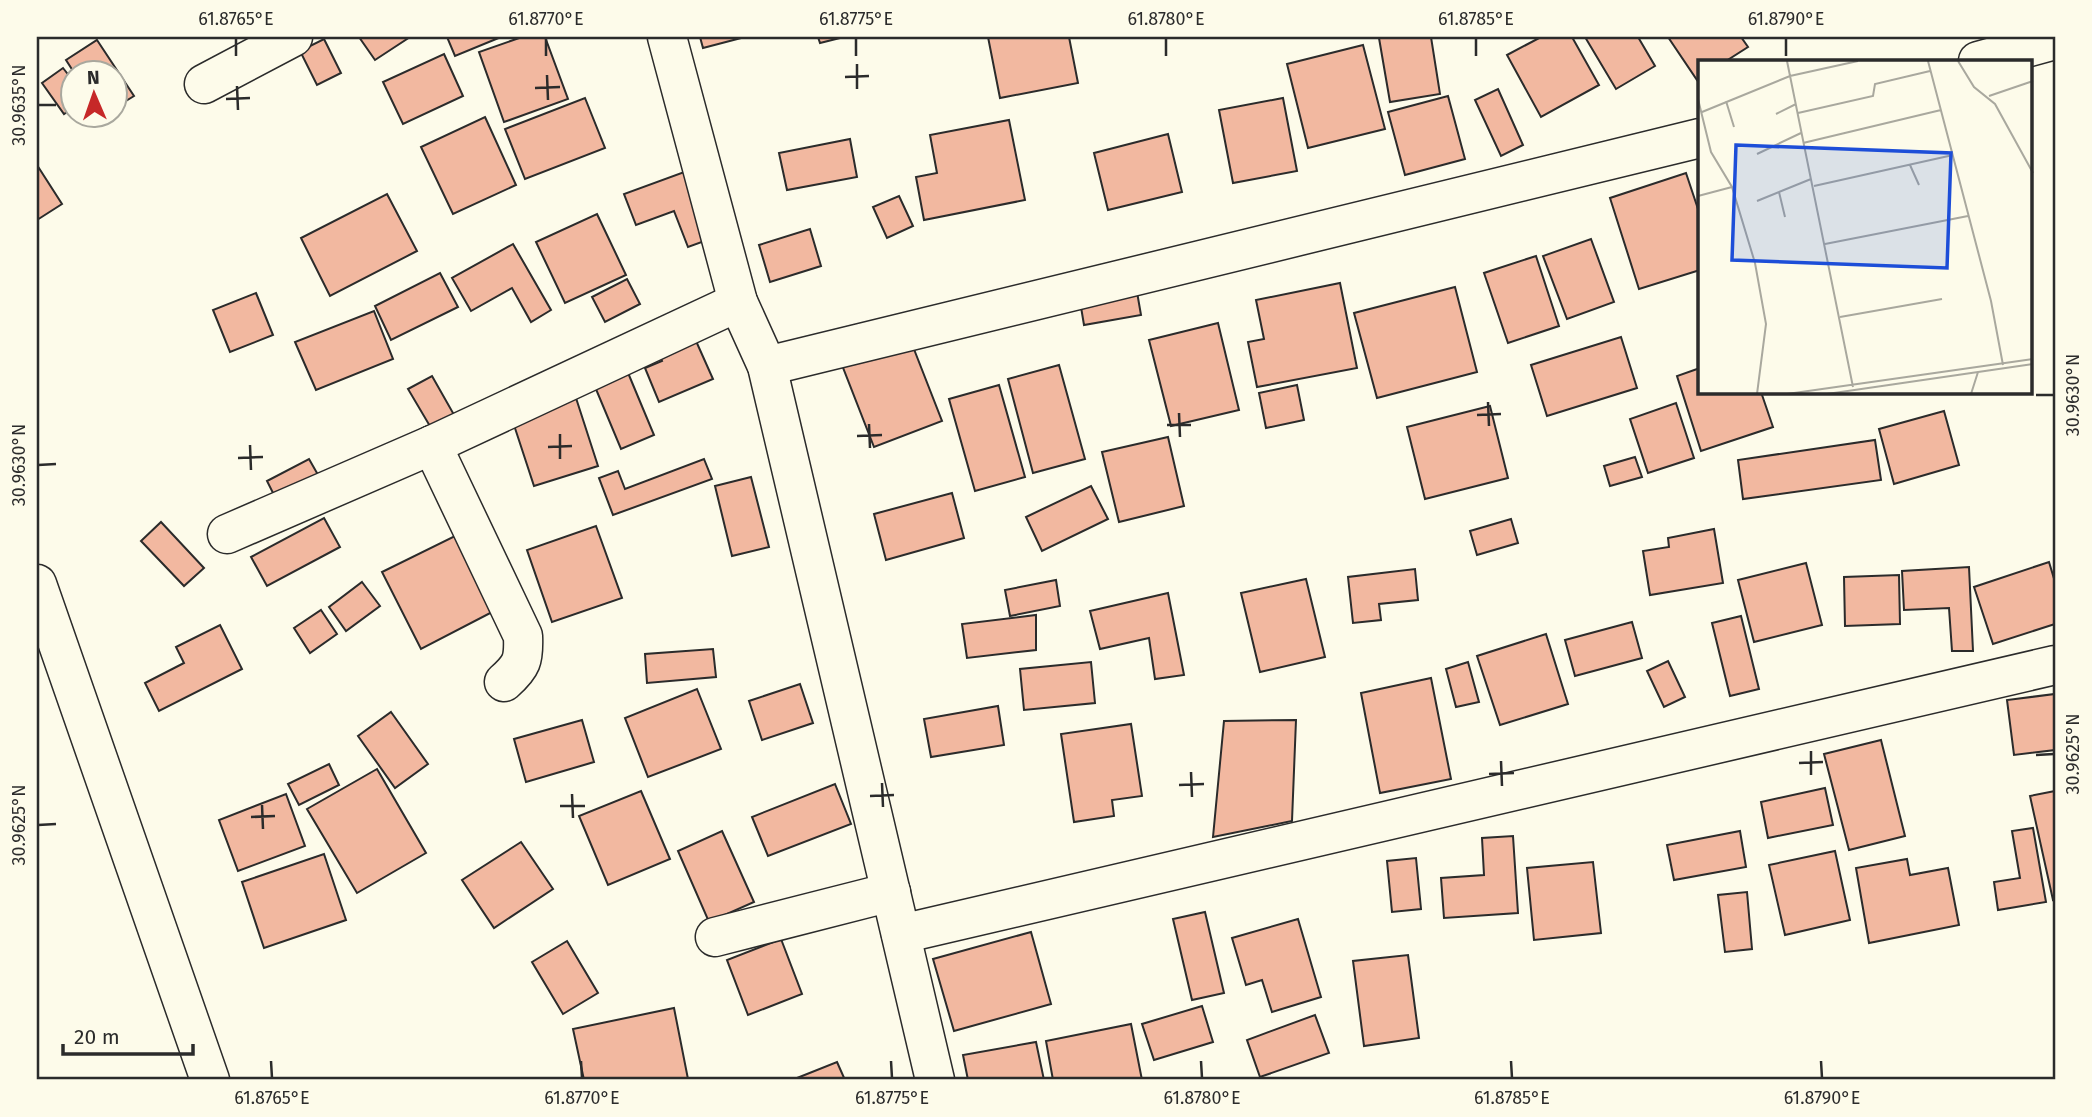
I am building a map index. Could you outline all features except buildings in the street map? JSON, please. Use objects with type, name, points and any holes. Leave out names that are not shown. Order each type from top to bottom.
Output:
[{"type":"street","points":[[204,83],[293,37]]},
{"type":"street","points":[[667,37],[738,302],[767,366],[935,1080]]},
{"type":"street","points":[[1982,60],[2055,40]]},
{"type":"street","points":[[767,366],[1698,142]]},
{"type":"street","points":[[227,534],[432,445],[738,302]]},
{"type":"street","points":[[432,445],[523,636],[524,654],[519,668],[504,682]]},
{"type":"street","points":[[37,584],[210,1080]]},
{"type":"street","points":[[901,934],[2055,665]]},
{"type":"street","points":[[715,937],[891,892]]}]
